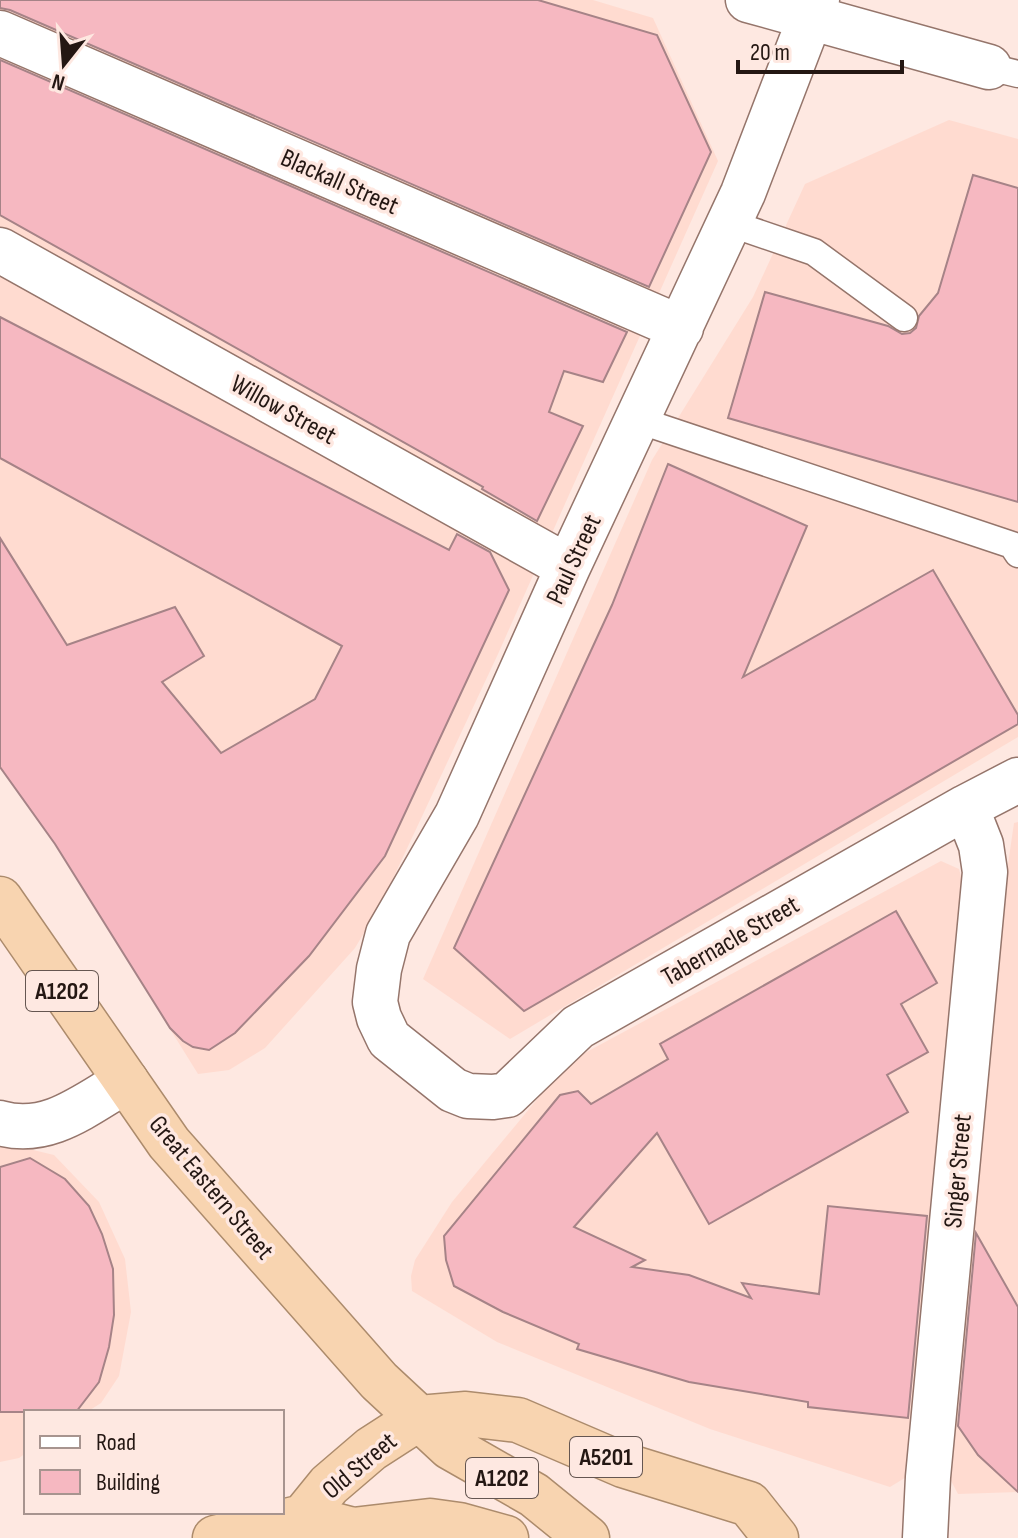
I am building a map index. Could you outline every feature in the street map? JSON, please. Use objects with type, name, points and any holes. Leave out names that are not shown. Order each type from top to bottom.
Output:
[{"type":"highway","name":"Great Eastern Street","points":[[0,899],[177,1153],[379,1381],[450,1447],[534,1495],[586,1538]]},
{"type":"highway","name":"A5201","points":[[419,1418],[466,1414],[518,1420],[623,1465],[749,1504],[776,1538]]},
{"type":"highway","name":"Old Street","points":[[303,1517],[329,1485],[371,1449],[419,1418]]},
{"type":"highway","name":"Old Street","points":[[215,1538],[303,1517],[353,1530],[430,1521],[459,1525],[506,1538]]},
{"type":"street","points":[[748,0],[812,9],[1004,71]]},
{"type":"street","name":"Paul Street","points":[[453,1090],[389,1039],[379,1018],[375,1002],[388,934],[457,815],[568,567],[681,328],[736,208],[812,9]]},
{"type":"street","name":"Blackall Street","points":[[0,33],[681,328]]},
{"type":"street","name":"Willow Street","points":[[0,250],[568,567]]},
{"type":"street","name":"Tabernacle Street","points":[[453,1090],[468,1096],[507,1095],[578,1027],[1018,780]]},
{"type":"street","name":"Singer Street","points":[[925,1538],[928,1477],[985,872],[981,845],[966,807]]},
{"type":"street","points":[[0,1123],[32,1128],[52,1124],[126,1081]]},
{"type":"lane","points":[[736,208],[814,252],[904,318]]},
{"type":"lane","points":[[638,420],[1012,545],[1018,554]]},
{"type":"shaded area","points":[[0,0],[593,0],[653,18],[718,161],[498,654],[381,904],[355,948],[265,1048],[229,1070],[198,1074],[55,844],[0,767]]},
{"type":"shaded area","points":[[949,120],[1018,139],[1018,737],[510,1039],[423,979],[652,460],[753,297],[805,184]]},
{"type":"shaded area","points":[[1018,822],[1018,1492],[958,1494],[948,1475],[993,967],[1014,823]]},
{"type":"shaded area","points":[[941,861],[959,869],[965,891],[908,1476],[890,1487],[710,1429],[497,1342],[412,1291],[411,1276],[415,1260],[452,1202],[568,1062]]},
{"type":"shaded area","points":[[0,1142],[54,1155],[99,1202],[125,1259],[131,1312],[119,1376],[101,1403],[90,1410],[24,1410],[24,1454],[0,1462]]},
{"type":"building","points":[[0,0],[538,0],[657,35],[711,152],[649,287],[0,8]]},
{"type":"building","points":[[0,60],[627,332],[603,382],[564,371],[549,412],[583,426],[537,521],[483,487],[0,215]]},
{"type":"building","points":[[973,175],[1018,188],[1018,502],[728,418],[765,292],[888,326],[902,334],[916,328],[919,316],[938,293]]},
{"type":"building","points":[[0,317],[449,550],[457,534],[490,552],[509,590],[385,856],[309,956],[235,1033],[209,1050],[193,1047],[170,1028],[55,844],[0,767],[0,538],[67,645],[175,607],[204,656],[162,682],[221,753],[315,699],[342,646],[0,458]]},
{"type":"building","points":[[668,464],[807,526],[743,677],[933,570],[1018,715],[1018,724],[524,1011],[454,948],[612,605]]},
{"type":"building","points":[[896,911],[937,983],[901,1004],[928,1052],[887,1075],[908,1112],[709,1224],[657,1133],[574,1227],[645,1260],[632,1267],[689,1275],[751,1298],[742,1283],[819,1294],[828,1206],[927,1216],[908,1418],[808,1407],[808,1402],[689,1382],[577,1349],[579,1344],[503,1312],[454,1286],[446,1260],[444,1236],[560,1095],[578,1091],[591,1104],[668,1059],[660,1044]]},
{"type":"building","points":[[30,1158],[65,1179],[89,1206],[102,1234],[113,1269],[114,1315],[99,1382],[78,1410],[0,1412],[0,1167]]},
{"type":"building","points":[[976,1233],[1018,1307],[1018,1492],[978,1455],[958,1426]]}]
